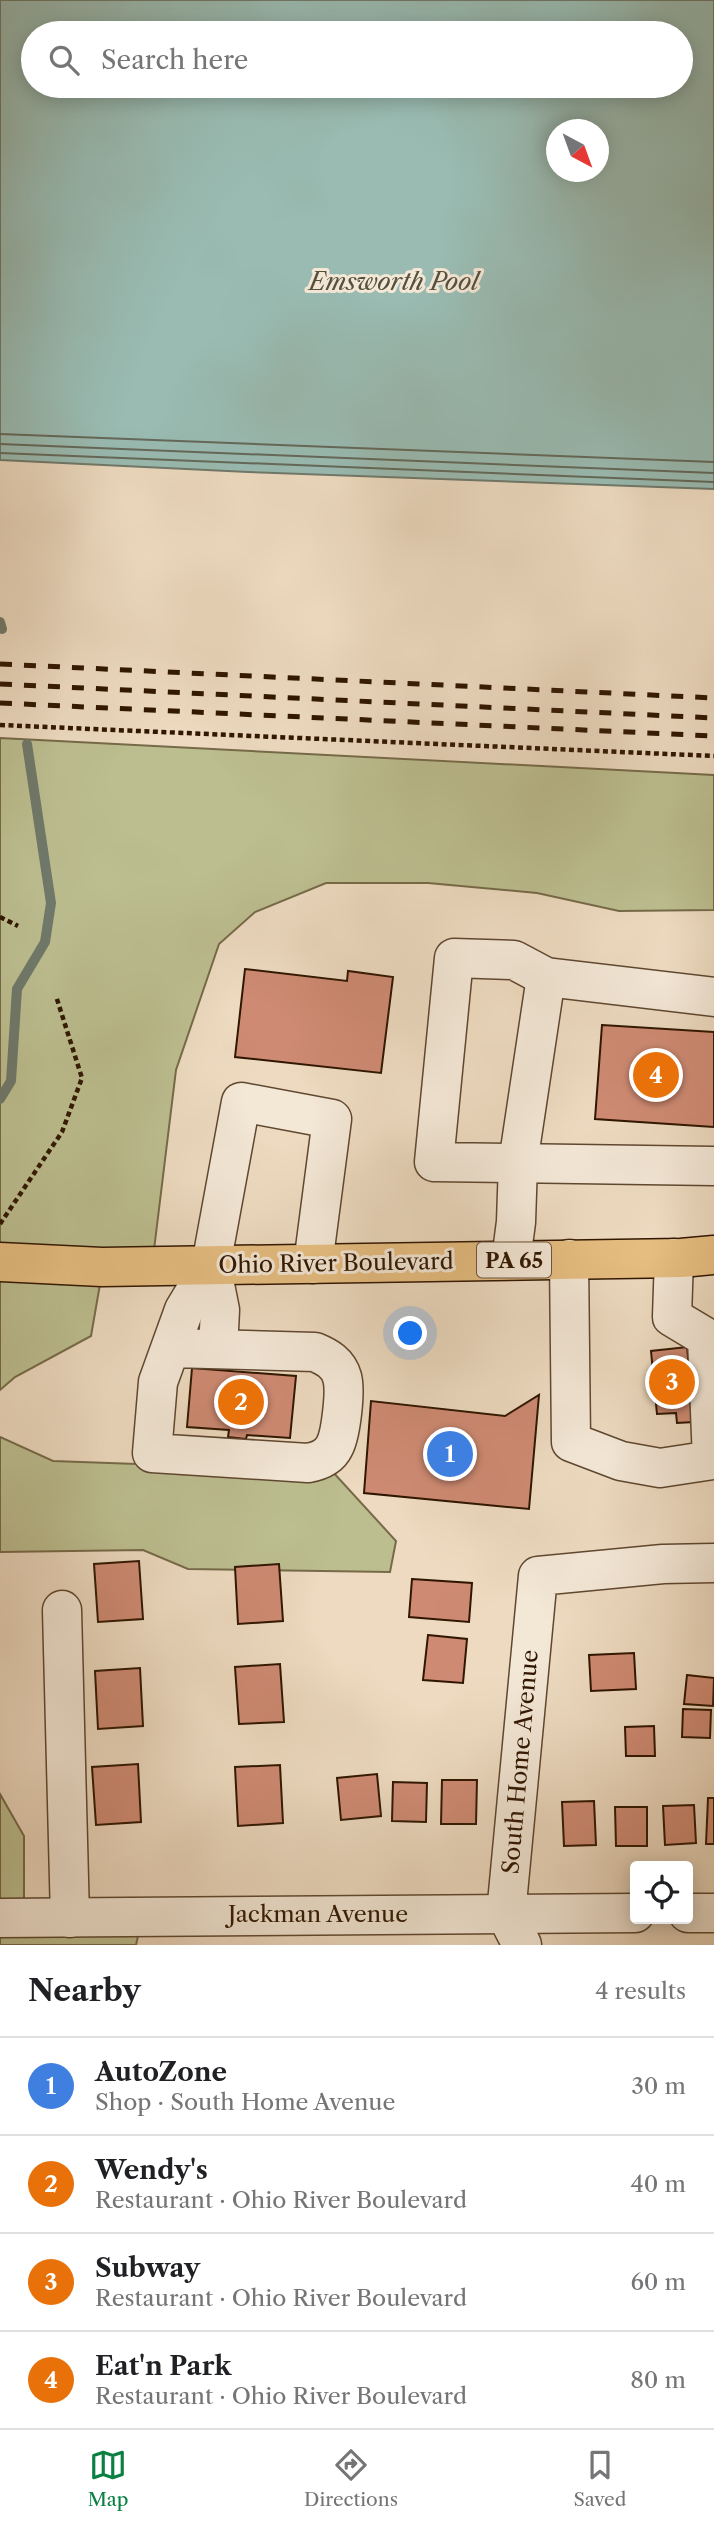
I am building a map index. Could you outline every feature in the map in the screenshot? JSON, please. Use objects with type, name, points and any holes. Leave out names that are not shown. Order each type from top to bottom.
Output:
[{"type":"highway","name":"Ohio River Boulevard","points":[[0,1262],[103,1267],[674,1258],[714,1255]]},
{"type":"street","points":[[714,997],[546,977],[514,960],[454,958],[434,1162],[714,1166]]},
{"type":"street","points":[[511,1260],[516,1222],[518,1163],[546,977]]},
{"type":"street","points":[[171,1348],[218,1349],[255,1366],[311,1372],[324,1390],[321,1430],[314,1443],[302,1449],[192,1439],[182,1435],[176,1421],[179,1376],[171,1348],[184,1310],[211,1265],[241,1102],[332,1119],[313,1264]]},
{"type":"street","points":[[569,1259],[571,1442],[621,1461],[660,1468],[712,1460],[707,1338],[672,1317],[674,1258]]},
{"type":"street","points":[[211,1265],[220,1310],[218,1349]]},
{"type":"street","name":"South Home Avenue","points":[[514,1929],[538,1576],[663,1564],[714,1563]]},
{"type":"street","points":[[62,1610],[70,1918]]},
{"type":"street","points":[[693,1913],[714,1913]]},
{"type":"street","name":"Jackman Avenue","points":[[12,1917],[70,1918],[139,1931],[192,1915],[514,1929],[630,1914]]},
{"type":"path","points":[[0,725],[714,756]]},
{"type":"path","points":[[0,917],[18,926]]},
{"type":"path","points":[[0,1224],[62,1132],[82,1078],[56,996]]},
{"type":"green space","points":[[0,738],[714,775],[714,910],[619,911],[537,893],[428,883],[326,883],[255,912],[219,944],[176,1070],[152,1266],[103,1267],[91,1336],[15,1377],[0,1390]]},
{"type":"green space","points":[[0,1437],[53,1461],[332,1471],[396,1541],[390,1572],[188,1569],[143,1550],[0,1552]]},
{"type":"green space","points":[[0,1794],[24,1836],[24,1917],[142,1918],[136,1945],[0,1945]]},
{"type":"water","name":"Emsworth Pool","points":[[0,0],[714,0],[714,489],[0,460]]},
{"type":"building","points":[[245,969],[347,981],[348,971],[393,977],[381,1073],[235,1057]]},
{"type":"building","points":[[602,1025],[714,1032],[714,1127],[595,1119]]},
{"type":"building","points":[[687,1347],[694,1422],[677,1423],[676,1413],[657,1414],[651,1351]]},
{"type":"building","points":[[192,1368],[296,1376],[290,1438],[247,1435],[246,1439],[228,1437],[229,1430],[187,1427]]},
{"type":"building","points":[[539,1395],[529,1509],[364,1493],[371,1401],[505,1416]]},
{"type":"building","points":[[139,1561],[143,1619],[98,1622],[94,1564]]},
{"type":"building","points":[[279,1564],[283,1621],[238,1624],[235,1567]]},
{"type":"building","points":[[412,1579],[472,1583],[469,1622],[409,1617]]},
{"type":"building","points":[[428,1635],[467,1639],[463,1683],[423,1680]]},
{"type":"building","points":[[634,1653],[636,1689],[591,1691],[589,1655]]},
{"type":"building","points":[[280,1664],[284,1722],[239,1724],[235,1667]]},
{"type":"building","points":[[140,1668],[143,1726],[98,1729],[95,1671]]},
{"type":"building","points":[[687,1675],[714,1678],[713,1706],[684,1704]]},
{"type":"building","points":[[683,1709],[711,1710],[710,1738],[682,1737]]},
{"type":"building","points":[[654,1726],[655,1756],[626,1756],[625,1727]]},
{"type":"building","points":[[138,1764],[141,1822],[96,1825],[92,1767]]},
{"type":"building","points":[[280,1765],[283,1823],[238,1826],[235,1767]]},
{"type":"building","points":[[377,1774],[381,1816],[341,1820],[337,1778]]},
{"type":"building","points":[[442,1780],[477,1780],[476,1824],[441,1824]]},
{"type":"building","points":[[393,1782],[427,1783],[426,1822],[392,1821]]},
{"type":"building","points":[[708,1798],[714,1798],[714,1844],[706,1844]]},
{"type":"building","points":[[594,1801],[596,1845],[564,1846],[562,1802]]},
{"type":"building","points":[[694,1805],[696,1843],[665,1845],[663,1806]]},
{"type":"building","points":[[615,1807],[647,1807],[647,1846],[616,1846]]},
{"type":"waterway","points":[[0,622],[2,629]]},
{"type":"waterway","points":[[0,1099],[11,1081],[17,989],[45,942],[51,903],[27,744]]},
{"type":"railway","points":[[0,664],[714,698]]},
{"type":"railway","points":[[0,684],[714,718]]},
{"type":"railway","points":[[0,703],[714,736]]},
{"type":"place","name":"Eat'n Park","points":[[656,1075]]},
{"type":"place","name":"Subway","points":[[672,1382]]},
{"type":"place","name":"Wendy's","points":[[241,1402]]},
{"type":"place","name":"AutoZone","points":[[450,1454]]}]
